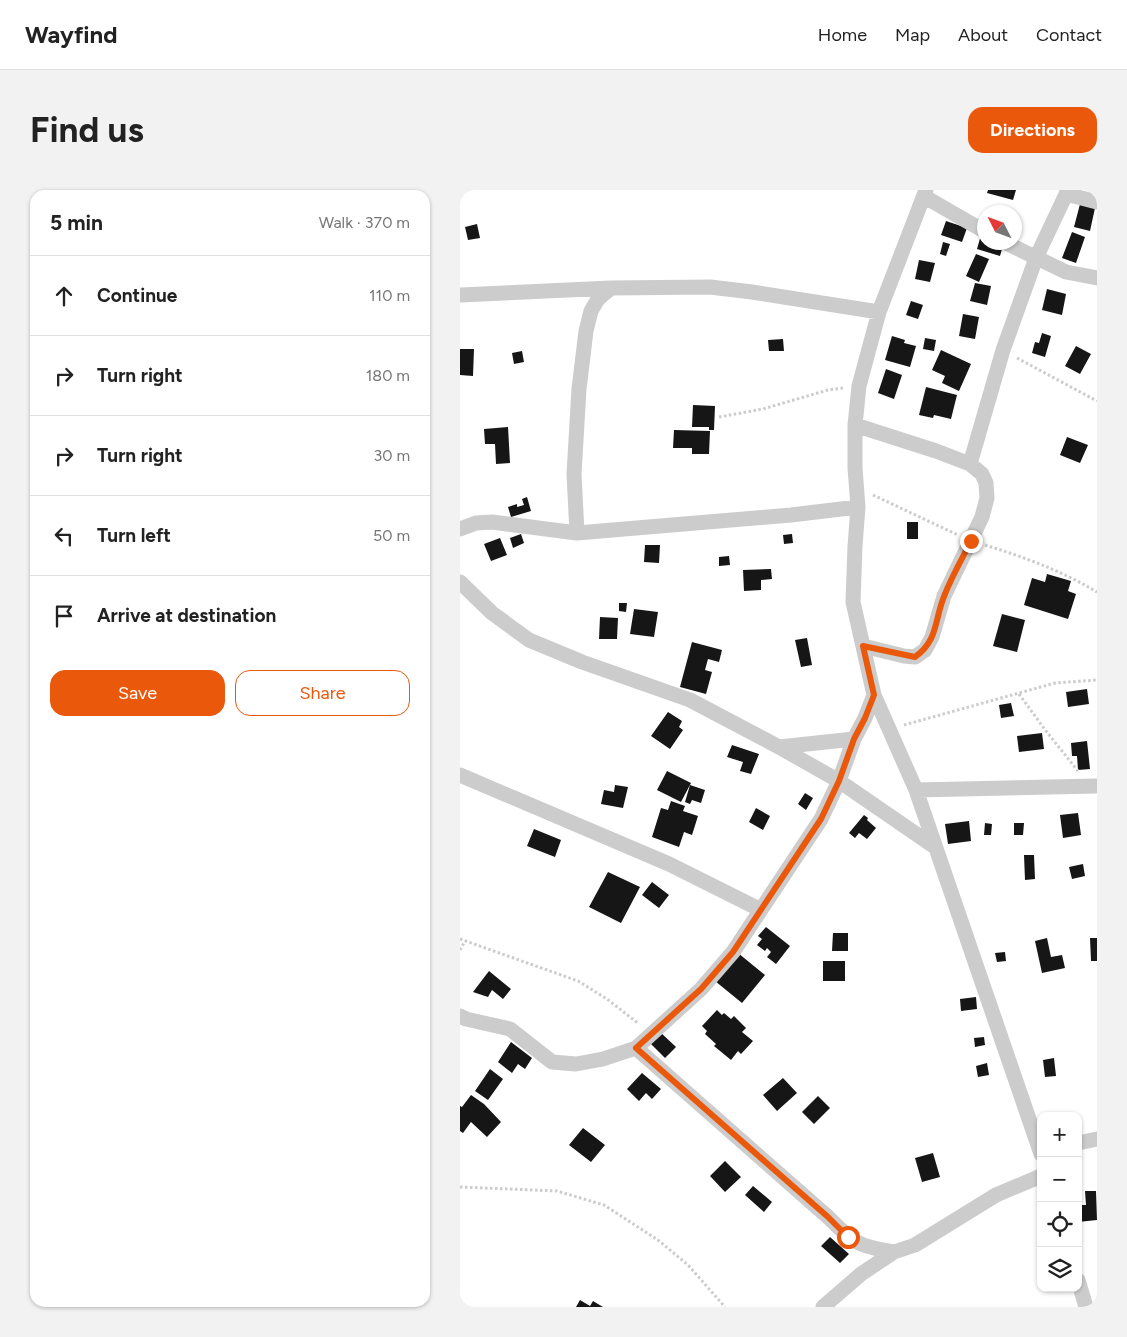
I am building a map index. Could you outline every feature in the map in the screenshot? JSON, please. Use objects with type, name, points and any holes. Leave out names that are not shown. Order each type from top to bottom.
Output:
[{"type":"street","points":[[970,464],[1003,350],[1036,258],[1067,192],[1097,202]]},
{"type":"street","points":[[977,226],[926,193],[879,312],[859,386],[855,425],[855,468],[858,507],[854,602],[874,695],[916,790],[1037,1142]]},
{"type":"street","points":[[1020,250],[1066,272],[1097,278]]},
{"type":"street","points":[[460,295],[611,288],[710,287],[879,312]]},
{"type":"street","points":[[577,533],[574,474],[579,389],[586,331],[591,311],[598,299],[611,288]]},
{"type":"street","points":[[855,425],[970,464],[982,474],[986,483],[987,498],[982,517],[944,596],[932,637],[926,650],[915,657],[863,646]]},
{"type":"street","points":[[460,529],[476,523],[492,522],[577,533],[791,515],[858,507]]},
{"type":"street","points":[[460,582],[492,613],[529,640],[582,662],[690,700],[839,781],[935,847]]},
{"type":"street","points":[[460,1016],[510,1029],[552,1062],[576,1064],[603,1059],[636,1048],[708,982],[733,952],[821,819],[839,781],[854,739],[874,695]]},
{"type":"street","points":[[779,747],[854,739]]},
{"type":"street","points":[[460,775],[668,864],[760,910]]},
{"type":"street","points":[[916,790],[1094,786]]},
{"type":"street","points":[[636,1048],[828,1217],[848,1237],[860,1245],[894,1252]]},
{"type":"street","points":[[1082,1142],[1097,1139]]},
{"type":"street","points":[[823,1307],[861,1274],[894,1252],[914,1245],[996,1195],[1037,1178]]},
{"type":"street","points":[[1082,1292],[1086,1307]]},
{"type":"path","points":[[1003,350],[1097,401]]},
{"type":"path","points":[[719,417],[763,409],[828,390],[859,386]]},
{"type":"path","points":[[857,487],[971,541],[1054,569],[1097,592]]},
{"type":"path","points":[[889,729],[1055,683],[1097,680]]},
{"type":"path","points":[[1019,694],[1046,731],[1094,786]]},
{"type":"path","points":[[460,939],[578,981],[607,999],[652,1034]]},
{"type":"path","points":[[460,950],[465,941]]},
{"type":"path","points":[[460,1187],[557,1191],[604,1205],[658,1240],[688,1265],[725,1307]]},
{"type":"building","points":[[988,190],[1016,190],[1013,200],[987,193]]},
{"type":"building","points":[[1080,204],[1095,208],[1090,231],[1074,227]]},
{"type":"building","points":[[946,221],[967,228],[962,242],[941,235]]},
{"type":"building","points":[[477,224],[480,238],[468,240],[465,227]]},
{"type":"building","points":[[1072,232],[1085,237],[1076,263],[1062,258]]},
{"type":"building","points":[[943,242],[950,244],[946,256],[940,254]]},
{"type":"building","points":[[980,250],[1002,250],[1000,256]]},
{"type":"building","points":[[976,254],[989,259],[979,282],[966,276]]},
{"type":"building","points":[[919,260],[935,263],[930,282],[915,279]]},
{"type":"building","points":[[975,283],[991,286],[987,305],[970,301]]},
{"type":"building","points":[[1047,289],[1066,294],[1062,315],[1042,310]]},
{"type":"building","points":[[911,301],[923,305],[918,319],[906,315]]},
{"type":"building","points":[[963,314],[979,317],[975,339],[959,336]]},
{"type":"building","points":[[1042,333],[1051,336],[1045,357],[1032,353],[1035,342],[1039,343]]},
{"type":"building","points":[[892,336],[905,340],[904,343],[916,346],[910,367],[885,360]]},
{"type":"building","points":[[925,338],[936,340],[934,351],[923,349]]},
{"type":"building","points":[[783,339],[784,351],[769,351],[768,340]]},
{"type":"building","points":[[1076,346],[1091,354],[1080,374],[1065,366]]},
{"type":"building","points":[[460,349],[474,349],[473,376],[460,375]]},
{"type":"building","points":[[941,350],[971,364],[959,391],[942,383],[945,376],[932,370]]},
{"type":"building","points":[[522,351],[524,362],[514,364],[512,353]]},
{"type":"building","points":[[886,369],[902,375],[894,399],[878,393]]},
{"type":"building","points":[[926,387],[957,395],[951,419],[934,415],[933,418],[919,415]]},
{"type":"building","points":[[693,405],[715,406],[714,430],[709,430],[709,427],[692,427]]},
{"type":"building","points":[[508,427],[510,463],[496,464],[495,444],[485,444],[484,429]]},
{"type":"building","points":[[674,430],[710,431],[709,454],[692,454],[692,448],[673,448]]},
{"type":"building","points":[[1067,437],[1088,445],[1080,463],[1060,455]]},
{"type":"building","points":[[527,497],[531,511],[511,517],[508,507],[517,504],[517,507],[524,505],[522,499]]},
{"type":"building","points":[[907,522],[918,522],[918,539],[907,539]]},
{"type":"building","points":[[521,534],[524,543],[513,548],[510,538]]},
{"type":"building","points":[[792,534],[793,543],[784,544],[783,535]]},
{"type":"building","points":[[500,538],[507,555],[491,561],[484,544]]},
{"type":"building","points":[[645,545],[660,545],[659,563],[644,562]]},
{"type":"building","points":[[729,556],[730,565],[719,566],[719,557]]},
{"type":"building","points":[[771,569],[772,579],[761,580],[761,590],[744,591],[743,570]]},
{"type":"building","points":[[1047,574],[1071,581],[1068,591],[1076,594],[1068,619],[1024,605],[1032,578],[1045,582]]},
{"type":"building","points":[[619,603],[627,603],[626,612],[619,611]]},
{"type":"building","points":[[634,609],[658,612],[654,637],[630,634]]},
{"type":"building","points":[[1002,614],[1025,620],[1017,652],[993,646]]},
{"type":"building","points":[[600,617],[618,618],[617,639],[599,639]]},
{"type":"building","points":[[807,638],[812,665],[801,667],[795,640]]},
{"type":"building","points":[[692,642],[722,650],[719,662],[708,659],[705,670],[712,672],[706,694],[680,687]]},
{"type":"building","points":[[1087,689],[1089,704],[1068,707],[1066,692]]},
{"type":"building","points":[[1011,703],[1014,716],[1001,718],[999,705]]},
{"type":"building","points":[[668,712],[682,721],[679,727],[683,730],[670,749],[651,736]]},
{"type":"building","points":[[1042,733],[1044,749],[1019,752],[1017,736]]},
{"type":"building","points":[[1087,741],[1090,769],[1078,770],[1077,756],[1072,756],[1071,743]]},
{"type":"building","points":[[732,745],[759,754],[751,774],[740,771],[743,762],[727,757]]},
{"type":"building","points":[[667,771],[691,783],[681,802],[657,790]]},
{"type":"building","points":[[615,785],[628,787],[623,808],[601,804],[604,790],[614,792]]},
{"type":"building","points":[[690,785],[705,790],[701,803],[692,800],[690,804],[685,802]]},
{"type":"building","points":[[805,793],[813,798],[806,810],[798,804]]},
{"type":"building","points":[[671,801],[685,806],[683,811],[698,816],[692,835],[684,832],[679,847],[652,837],[661,808],[668,810]]},
{"type":"building","points":[[756,808],[770,816],[763,830],[749,822]]},
{"type":"building","points":[[1078,813],[1081,835],[1063,838],[1060,815]]},
{"type":"building","points":[[864,815],[876,828],[867,839],[859,833],[855,838],[849,833]]},
{"type":"building","points":[[969,821],[971,841],[948,844],[945,824]]},
{"type":"building","points":[[985,823],[992,824],[991,835],[984,835]]},
{"type":"building","points":[[1014,823],[1024,823],[1023,835],[1014,835]]},
{"type":"building","points":[[534,829],[561,840],[555,857],[527,846]]},
{"type":"building","points":[[1024,855],[1034,855],[1035,879],[1025,880]]},
{"type":"building","points":[[1083,864],[1085,876],[1072,879],[1069,867]]},
{"type":"building","points":[[608,872],[640,887],[621,923],[589,907]]},
{"type":"building","points":[[652,882],[669,895],[659,908],[642,895]]},
{"type":"building","points":[[766,927],[790,946],[776,964],[767,957],[771,952],[767,948],[765,951],[757,945],[762,939],[758,936]]},
{"type":"building","points":[[833,933],[848,933],[848,951],[832,951]]},
{"type":"building","points":[[1047,938],[1051,957],[1062,955],[1065,968],[1042,973],[1035,941]]},
{"type":"building","points":[[1090,938],[1097,938],[1097,961],[1091,961]]},
{"type":"building","points":[[1005,952],[1006,961],[997,962],[995,953]]},
{"type":"building","points":[[738,953],[765,975],[742,1003],[715,981]]},
{"type":"building","points":[[823,961],[845,961],[845,981],[823,981]]},
{"type":"building","points":[[489,971],[511,989],[503,999],[492,990],[488,997],[473,992]]},
{"type":"building","points":[[976,997],[977,1009],[961,1011],[960,999]]},
{"type":"building","points":[[717,1010],[722,1015],[724,1013],[731,1019],[734,1016],[746,1028],[742,1032],[753,1041],[741,1054],[738,1051],[731,1060],[714,1046],[716,1044],[705,1034],[707,1031],[702,1026]]},
{"type":"building","points":[[659,1031],[676,1047],[665,1058],[649,1042]]},
{"type":"building","points":[[984,1037],[985,1045],[975,1047],[974,1038]]},
{"type":"building","points":[[511,1042],[532,1058],[525,1069],[518,1064],[512,1073],[498,1062]]},
{"type":"building","points":[[1054,1058],[1056,1076],[1045,1077],[1043,1060]]},
{"type":"building","points":[[987,1063],[989,1075],[978,1077],[976,1066]]},
{"type":"building","points":[[490,1069],[503,1079],[488,1100],[475,1091]]},
{"type":"building","points":[[642,1073],[661,1089],[652,1099],[646,1093],[639,1101],[627,1089]]},
{"type":"building","points":[[783,1078],[797,1093],[777,1111],[763,1095]]},
{"type":"building","points":[[471,1095],[484,1104],[501,1122],[487,1137],[471,1122],[463,1133],[460,1131],[460,1106],[462,1107]]},
{"type":"building","points":[[818,1096],[830,1108],[814,1124],[802,1112]]},
{"type":"building","points":[[583,1128],[605,1145],[591,1162],[569,1145]]},
{"type":"building","points":[[933,1153],[940,1177],[922,1182],[915,1158]]},
{"type":"building","points":[[725,1161],[741,1177],[725,1192],[710,1176]]},
{"type":"building","points":[[753,1186],[772,1202],[764,1212],[745,1195]]},
{"type":"building","points":[[1085,1191],[1096,1191],[1097,1220],[1082,1222],[1082,1205],[1086,1205]]},
{"type":"building","points":[[830,1237],[849,1254],[840,1263],[821,1246]]},
{"type":"building","points":[[580,1300],[590,1306],[593,1301],[603,1307],[576,1307]]},
{"type":"route","points":[[848,1237],[828,1217],[636,1048],[701,989],[733,952],[821,819],[839,781],[854,739],[874,695],[863,646],[915,657],[926,650],[932,637],[944,596],[971,541]]}]
